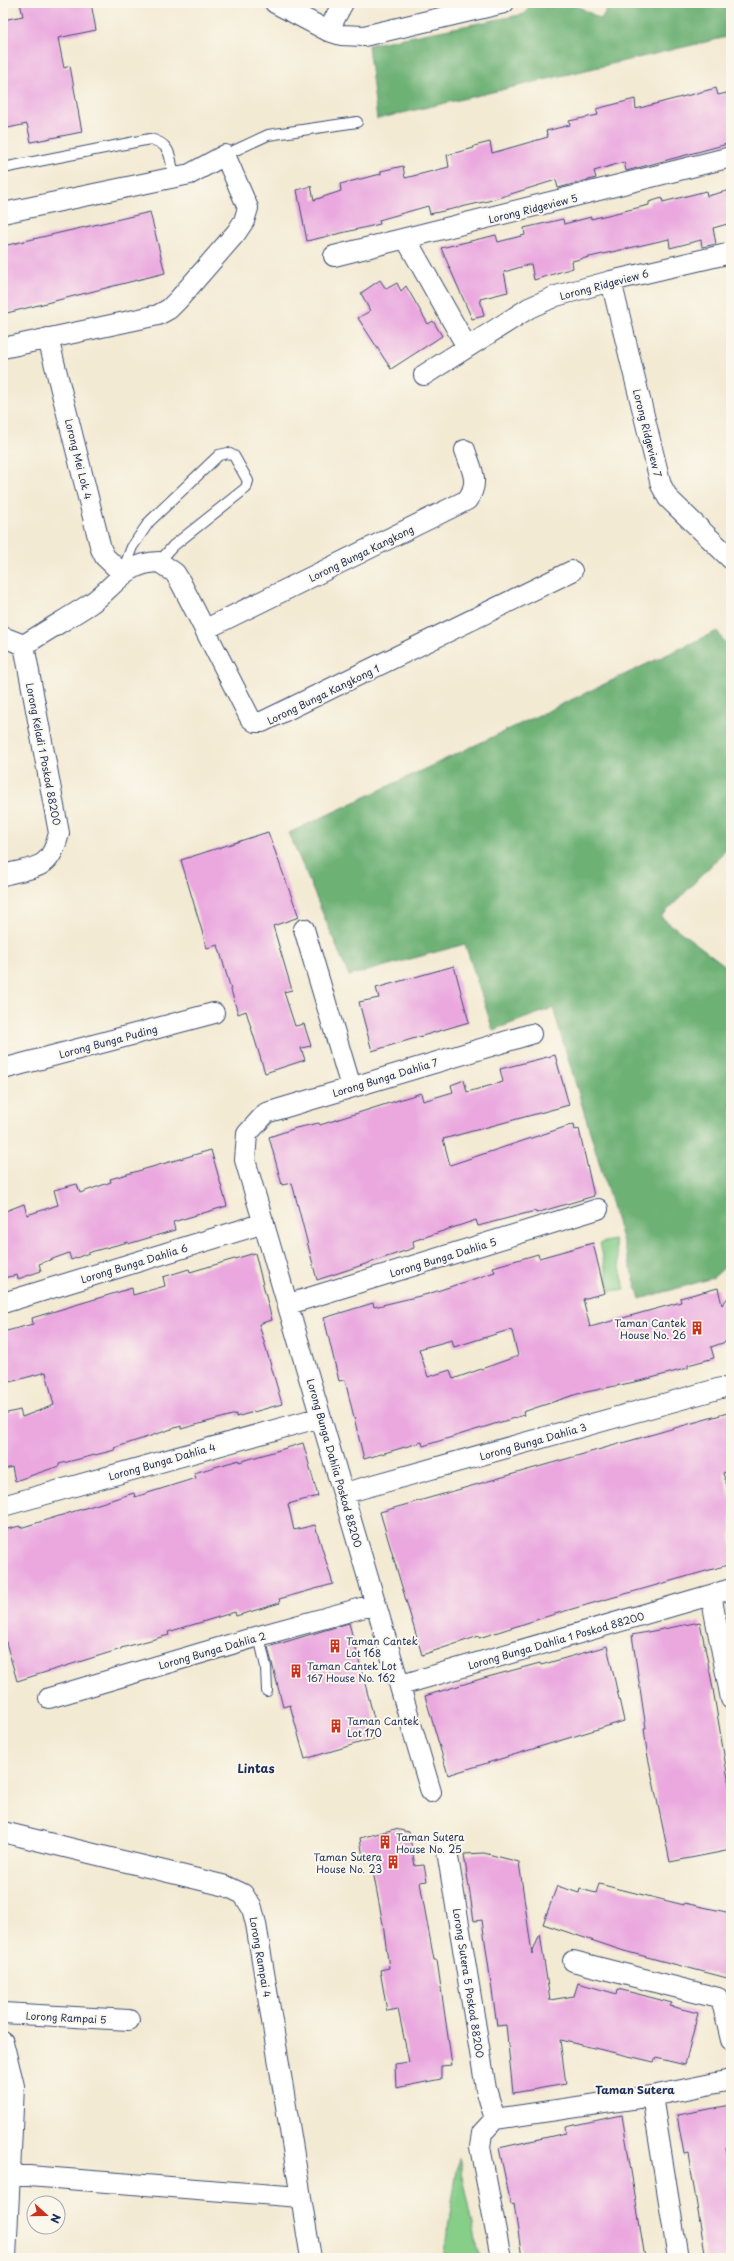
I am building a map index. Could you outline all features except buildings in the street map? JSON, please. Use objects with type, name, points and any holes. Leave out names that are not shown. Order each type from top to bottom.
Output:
[{"type":"street","points":[[275,3],[328,31],[342,35],[364,36],[503,4]]},
{"type":"street","points":[[328,31],[343,3]]},
{"type":"street","points":[[3,213],[190,174],[225,155],[248,208],[244,221],[170,309],[158,315],[3,348]]},
{"type":"street","name":"Lorong Ridgeview 5","points":[[334,256],[731,157]]},
{"type":"street","points":[[406,239],[467,347]]},
{"type":"street","name":"Lorong Ridgeview 6","points":[[424,375],[529,308],[562,294],[731,253]]},
{"type":"street","name":"Lorong Ridgeview 7","points":[[611,281],[661,485],[668,498],[731,559]]},
{"type":"street","name":"Lorong Mei Lok 4","points":[[48,338],[101,549],[105,557],[122,573]]},
{"type":"street","name":"Lorong Bunga Kangkong","points":[[206,629],[467,500],[473,492],[476,483],[465,450]]},
{"type":"street","points":[[3,637],[24,645],[91,603],[122,573],[139,565],[159,562]]},
{"type":"street","name":"Lorong Bunga Kangkong 1","points":[[159,562],[175,573],[206,629],[250,718],[256,722],[262,722],[572,571]]},
{"type":"street","name":"Lorong Keladi 1 Poskod 88200","points":[[3,875],[40,866],[49,860],[55,852],[59,833],[24,645]]},
{"type":"street","points":[[304,929],[351,1087]]},
{"type":"street","name":"Lorong Bunga Puding","points":[[3,1069],[214,1013]]},
{"type":"street","name":"Lorong Bunga Dahlia 7","points":[[247,1134],[266,1113],[531,1034]]},
{"type":"street","name":"Lorong Bunga Dahlia Poskod 88200","points":[[247,1134],[245,1160],[345,1493],[431,1792]]},
{"type":"street","name":"Lorong Bunga Dahlia 5","points":[[289,1304],[598,1209]]},
{"type":"street","name":"Lorong Bunga Dahlia 6","points":[[3,1303],[264,1223]]},
{"type":"street","name":"Lorong Bunga Dahlia 3","points":[[345,1493],[721,1388]]},
{"type":"street","name":"Lorong Bunga Dahlia 4","points":[[3,1506],[321,1417]]},
{"type":"street","name":"Lorong Bunga Dahlia 1 Poskod 88200","points":[[401,1685],[731,1589]]},
{"type":"street","points":[[711,1595],[731,1699]]},
{"type":"street","name":"Lorong Bunga Dahlia 2","points":[[49,1698],[259,1636],[376,1604]]},
{"type":"street","name":"Lorong Rampai 4","points":[[3,1832],[206,1880],[244,1894],[252,1908],[256,1924],[311,2258]]},
{"type":"street","name":"Lorong Sutera 5 Poskod 88200","points":[[446,1845],[486,2089],[495,2119]]},
{"type":"street","points":[[572,1961],[718,1998],[723,2006],[731,2040]]},
{"type":"street","name":"Lorong Rampai 5","points":[[3,2013],[129,2020]]},
{"type":"street","points":[[3,2042],[14,2086],[7,2175],[6,2258]]},
{"type":"street","points":[[501,2258],[480,2147],[482,2133],[495,2119],[652,2096],[731,2080]]},
{"type":"street","points":[[652,2096],[678,2258]]},
{"type":"street","points":[[7,2175],[300,2197]]},
{"type":"lane","points":[[225,155],[268,135],[357,122]]},
{"type":"lane","points":[[3,168],[150,139],[160,141],[168,148],[174,177]]},
{"type":"lane","points":[[122,573],[132,547],[149,522],[219,455],[228,453],[234,456],[248,481],[246,488],[173,546],[159,562]]},
{"type":"lane","points":[[259,1636],[266,1668],[267,1691]]},
{"type":"green space","points":[[531,3],[572,3],[601,19],[610,3],[731,3],[731,36],[377,119],[368,45],[525,14]]},
{"type":"green space","points":[[717,631],[731,651],[731,845],[661,917],[731,970],[731,1261],[713,1278],[640,1299],[553,1008],[493,1030],[465,944],[349,976],[289,833]]},
{"type":"green space","points":[[614,1240],[625,1289],[610,1291],[600,1243]]},
{"type":"green space","points":[[459,2158],[480,2258],[443,2258]]},
{"type":"place","name":"Taman Cantek House No. 26","points":[[697,1328]]},
{"type":"place","name":"Taman Cantek Lot 168","points":[[335,1646]]},
{"type":"place","name":"Taman Cantek Lot 167 House No. 162","points":[[296,1671]]},
{"type":"place","name":"Taman Cantek Lot 170","points":[[336,1726]]},
{"type":"place","name":"Taman Sutera House No. 25","points":[[385,1842]]},
{"type":"place","name":"Taman Sutera House No. 23","points":[[393,1862]]},
{"type":"district","name":"Lintas","points":[[256,1768]]},
{"type":"district","name":"Taman Sutera","points":[[635,2089]]}]
